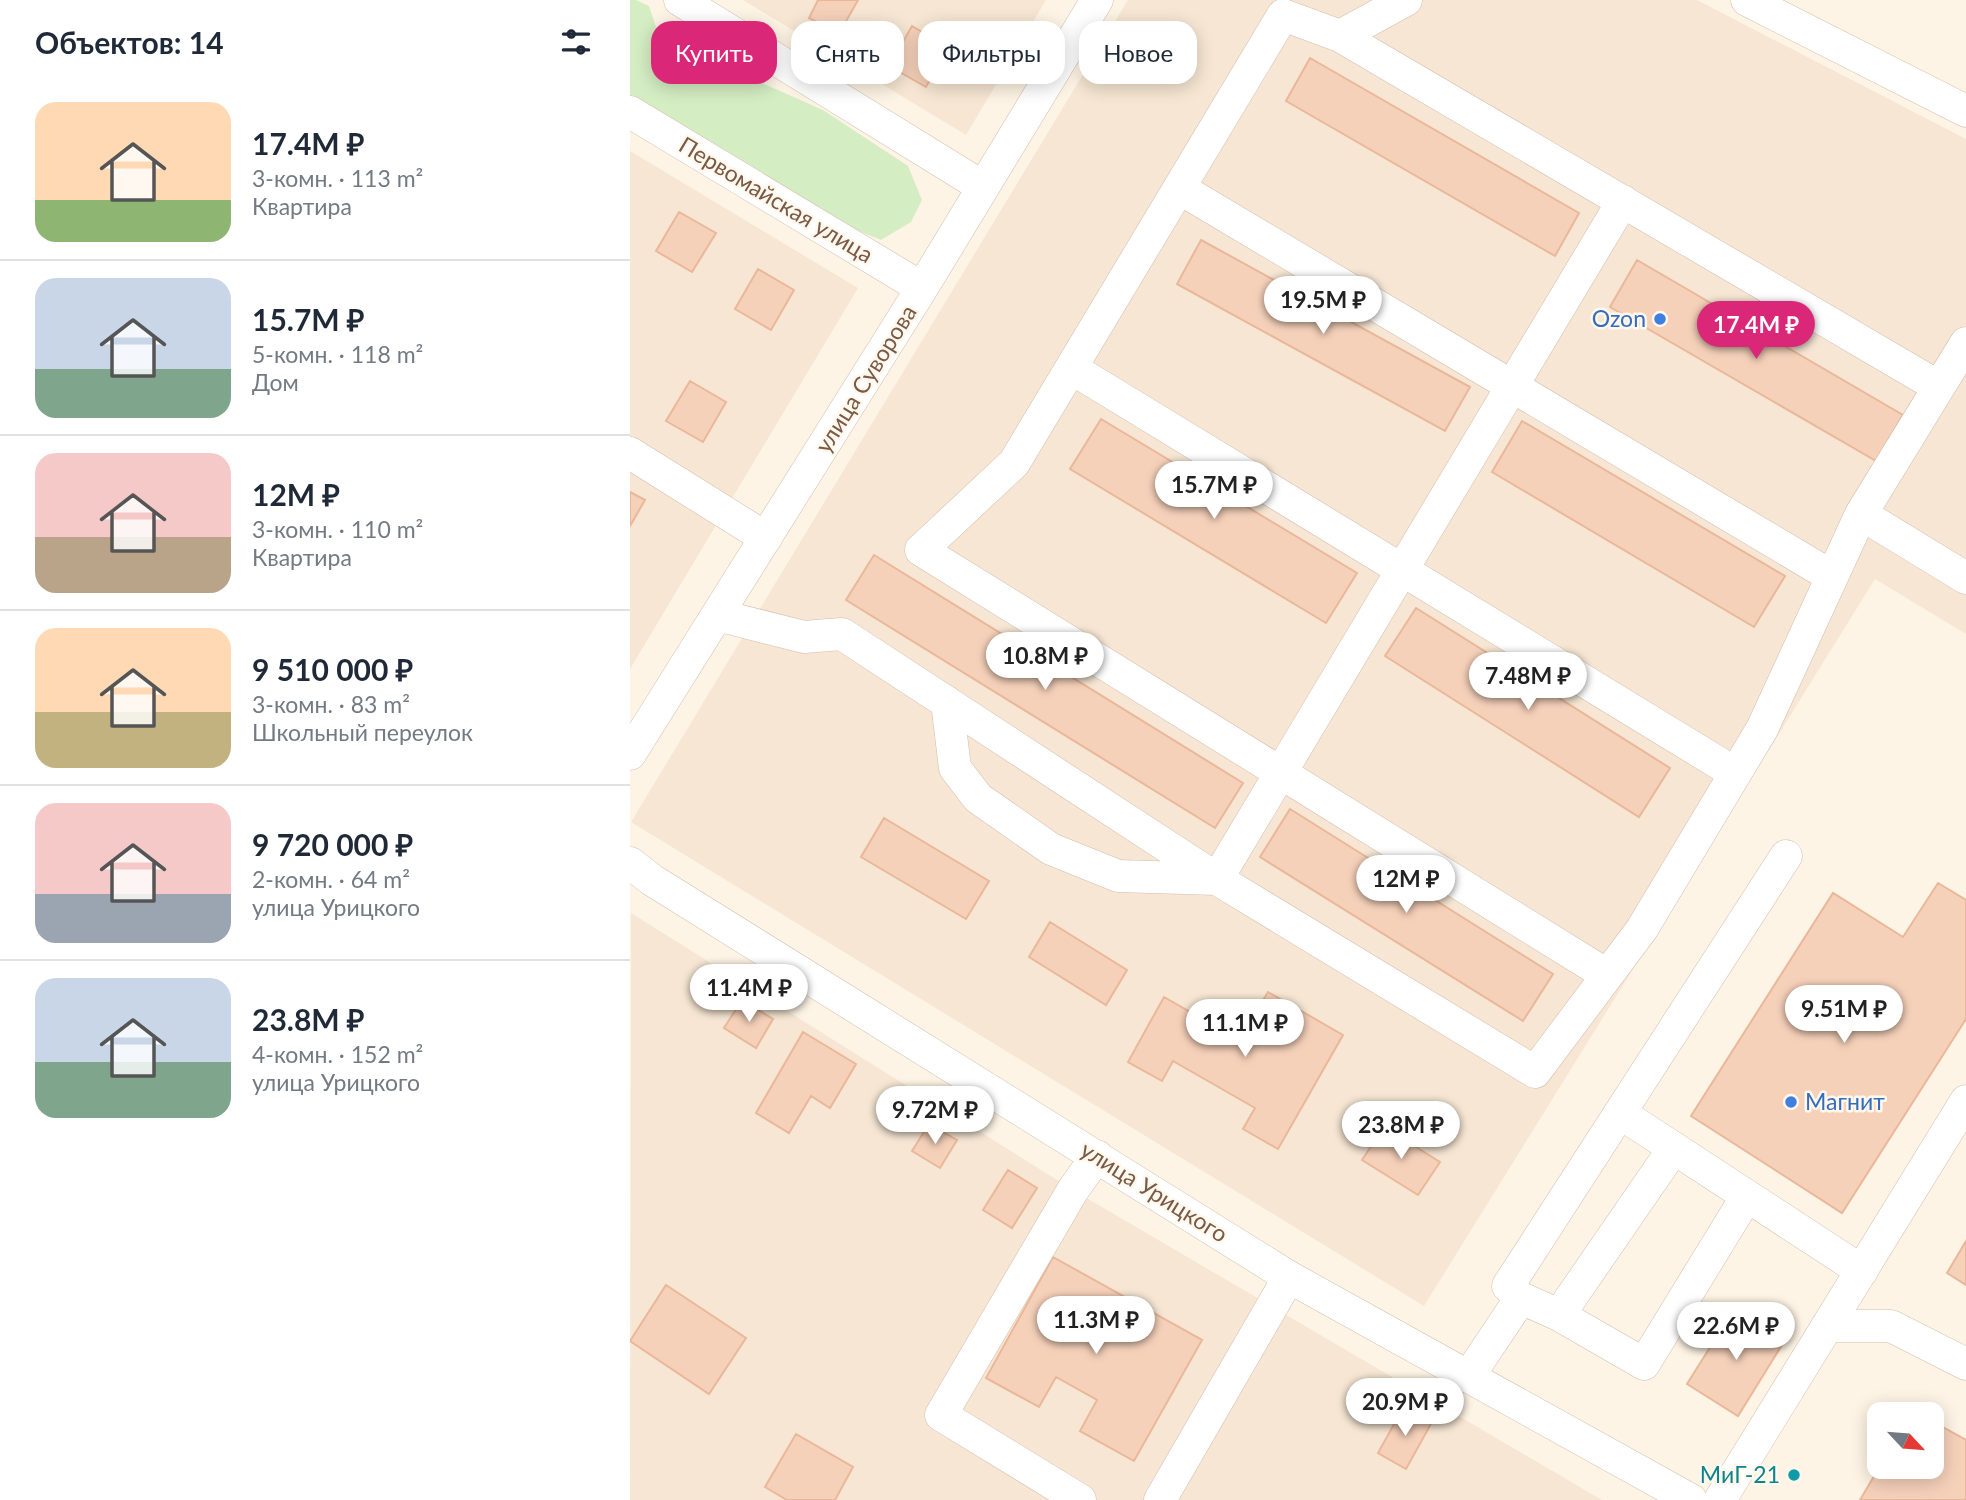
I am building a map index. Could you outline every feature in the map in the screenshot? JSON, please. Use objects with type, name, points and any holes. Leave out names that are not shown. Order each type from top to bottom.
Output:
[{"type":"street","points":[[680,0],[983,187]]},
{"type":"street","name":"улица Суворова","points":[[630,754],[922,288],[1097,0]]},
{"type":"street","points":[[1340,36],[1406,0]]},
{"type":"street","points":[[1747,0],[1966,111]]},
{"type":"street","points":[[1607,975],[921,550],[1014,463],[1283,15],[1340,36],[1939,387]]},
{"type":"street","name":"Первомайская улица","points":[[630,112],[922,288]]},
{"type":"street","points":[[1179,188],[1831,576]]},
{"type":"street","points":[[1217,879],[1623,201]]},
{"type":"street","points":[[717,615],[804,637],[842,634],[1217,879],[1535,1072],[1642,929],[1762,729],[1861,514],[1966,343]]},
{"type":"street","points":[[1071,368],[1735,774]]},
{"type":"street","points":[[630,453],[766,538]]},
{"type":"street","points":[[1861,514],[1966,578]]},
{"type":"street","points":[[947,702],[956,768],[978,798],[1051,849],[1118,876],[1217,879]]},
{"type":"street","points":[[1747,1196],[1644,1364],[1559,1315],[1521,1298],[1508,1286],[1786,856]]},
{"type":"street","name":"улица Урицкого","points":[[630,863],[652,880],[1289,1277],[1691,1500]]},
{"type":"street","points":[[1720,1500],[1966,1101]]},
{"type":"street","points":[[1620,1113],[1862,1271]]},
{"type":"street","points":[[1559,1315],[1674,1148]]},
{"type":"street","points":[[1080,1500],[941,1415],[1073,1190],[1097,1157]]},
{"type":"street","points":[[1160,1500],[1289,1277]]},
{"type":"street","points":[[1468,1377],[1521,1298]]},
{"type":"street","points":[[1827,1326],[1891,1326],[1966,1364]]},
{"type":"shaded area","points":[[743,0],[1046,0],[1034,21],[918,21],[918,84],[996,84],[966,135],[882,84],[904,84],[904,21],[791,21],[791,29]]},
{"type":"shaded area","points":[[1128,0],[1697,0],[1966,139],[1966,634],[1875,579],[1424,1306],[631,822],[1079,81],[1079,84],[1197,84],[1197,21],[1115,21]]},
{"type":"shaded area","points":[[630,151],[858,288],[630,669]]},
{"type":"shaded area","points":[[631,913],[1073,1190],[1602,1500],[630,1500]]},
{"type":"green space","points":[[630,0],[636,0],[649,6],[654,21],[651,21],[651,84],[764,84],[823,110],[908,166],[922,200],[911,222],[881,240],[842,224],[630,105]]},
{"type":"building","points":[[818,0],[858,0],[846,21],[815,21],[809,18]]},
{"type":"building","points":[[912,26],[918,30],[918,82],[904,75],[904,40]]},
{"type":"building","points":[[1310,58],[1579,213],[1555,256],[1286,101]]},
{"type":"building","points":[[679,212],[716,233],[692,272],[656,251]]},
{"type":"building","points":[[1201,240],[1470,387],[1445,431],[1177,284]]},
{"type":"building","points":[[1637,260],[1903,415],[1876,461],[1610,307]]},
{"type":"building","points":[[758,269],[794,290],[771,330],[735,309]]},
{"type":"building","points":[[690,381],[726,402],[703,442],[666,421]]},
{"type":"building","points":[[1101,419],[1357,573],[1326,623],[1070,469]]},
{"type":"building","points":[[1522,421],[1785,576],[1754,627],[1492,472]]},
{"type":"building","points":[[630,492],[645,500],[630,526]]},
{"type":"building","points":[[874,555],[1243,783],[1215,828],[846,600]]},
{"type":"building","points":[[1416,608],[1670,768],[1639,817],[1385,656]]},
{"type":"building","points":[[1290,809],[1553,974],[1523,1021],[1260,857]]},
{"type":"building","points":[[884,818],[989,881],[966,919],[861,857]]},
{"type":"building","points":[[1938,883],[1966,900],[1966,1019],[1842,1213],[1691,1116],[1833,893],[1903,937]]},
{"type":"building","points":[[1050,922],[1127,970],[1106,1005],[1029,957]]},
{"type":"building","points":[[1268,992],[1343,1035],[1278,1149],[1243,1129],[1255,1108],[1173,1061],[1162,1081],[1128,1062],[1164,997],[1239,1040]]},
{"type":"building","points":[[742,1000],[773,1019],[756,1048],[724,1028]]},
{"type":"building","points":[[803,1032],[856,1064],[830,1108],[811,1096],[789,1133],[756,1113]]},
{"type":"building","points":[[929,1124],[957,1140],[940,1168],[912,1151]]},
{"type":"building","points":[[1384,1127],[1440,1162],[1418,1195],[1362,1160]]},
{"type":"building","points":[[1008,1170],[1037,1188],[1012,1228],[983,1210]]},
{"type":"building","points":[[1966,1241],[1966,1285],[1947,1273]]},
{"type":"building","points":[[1053,1257],[1202,1340],[1134,1461],[1080,1431],[1097,1400],[1056,1377],[1039,1407],[986,1378]]},
{"type":"building","points":[[666,1285],[746,1338],[709,1394],[630,1341]]},
{"type":"building","points":[[1734,1309],[1785,1340],[1738,1416],[1687,1384]]},
{"type":"building","points":[[1404,1406],[1432,1422],[1406,1469],[1378,1453]]},
{"type":"building","points":[[1944,1428],[1966,1440],[1966,1500],[1860,1500],[1872,1479],[1944,1479]]},
{"type":"building","points":[[796,1434],[853,1467],[835,1500],[787,1500],[765,1487]]},
{"type":"place","name":"Ozon","points":[[1660,319]]},
{"type":"place","name":"Магнит","points":[[1791,1102]]},
{"type":"place","name":"МиГ-21","points":[[1794,1475]]}]
